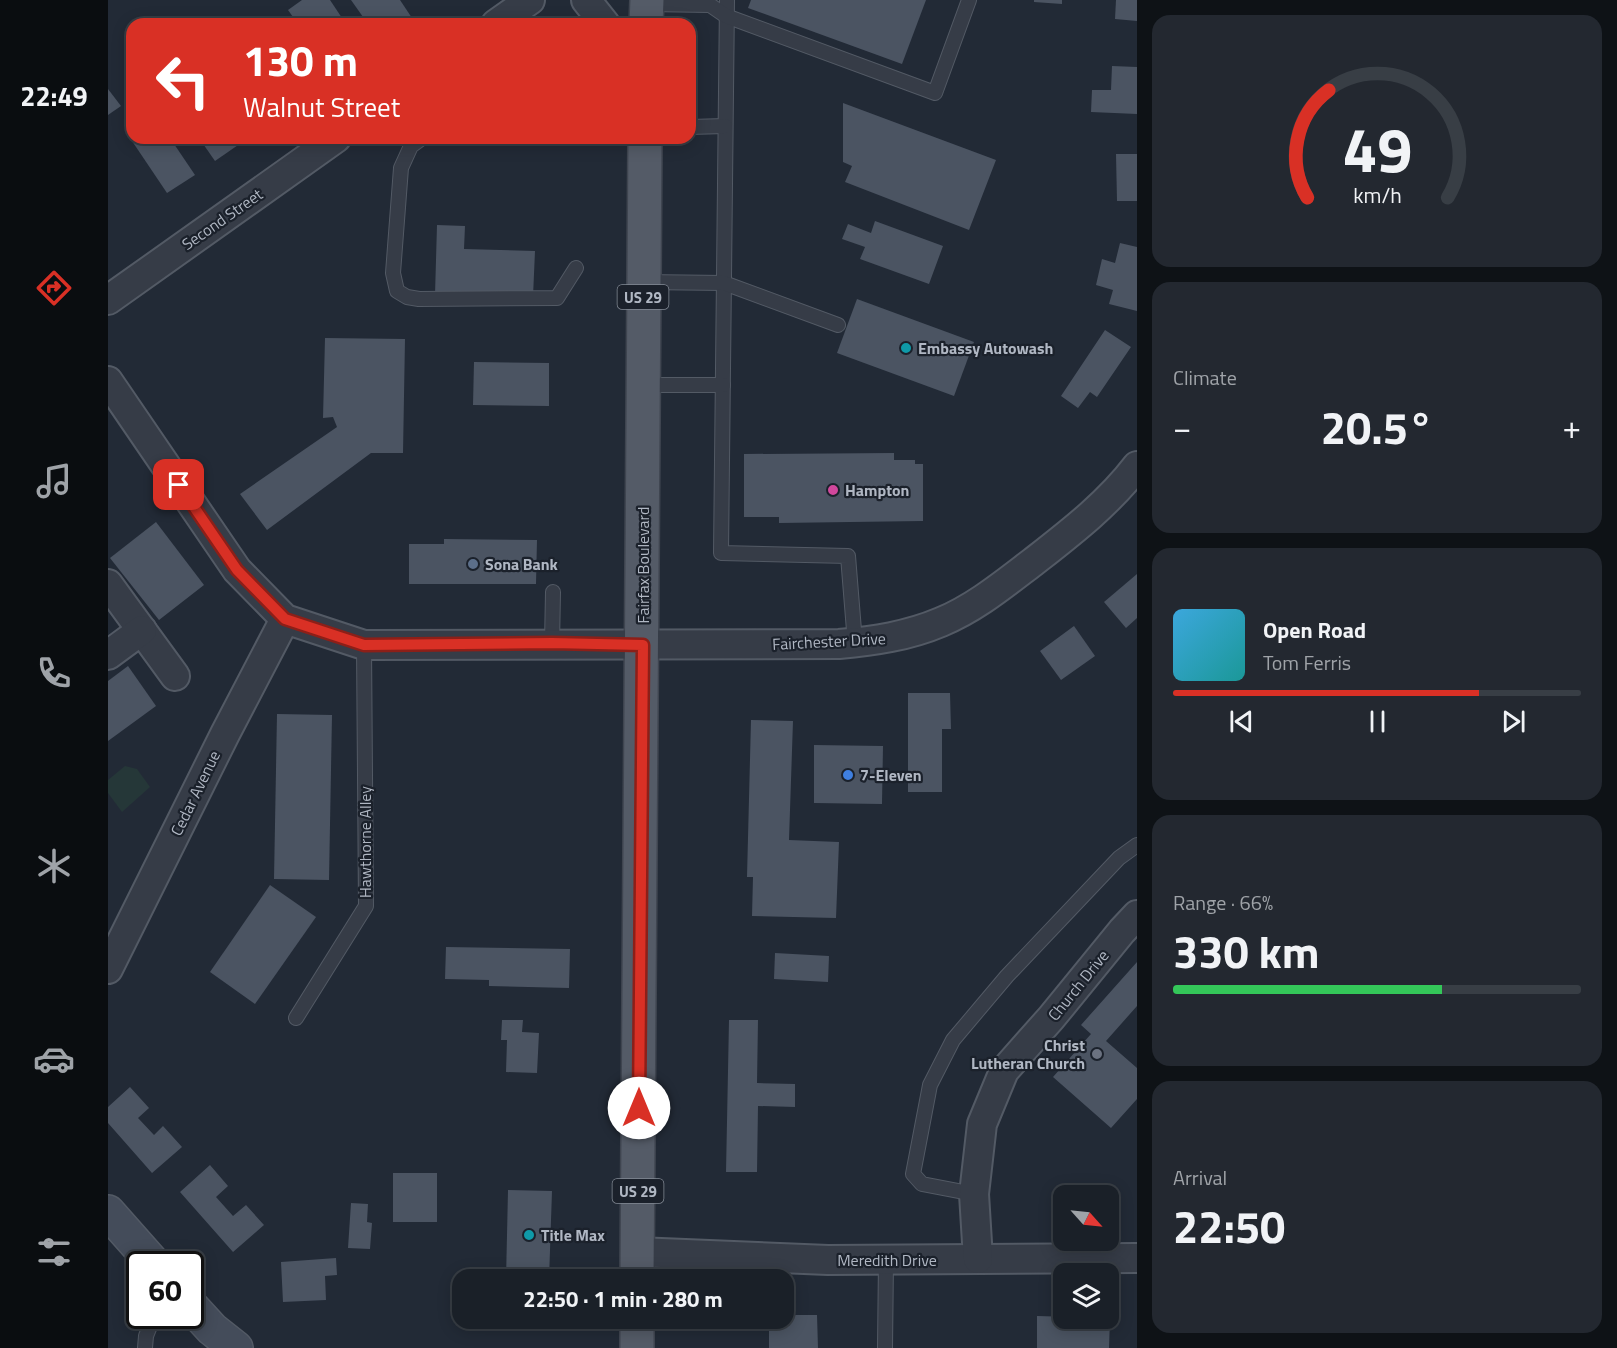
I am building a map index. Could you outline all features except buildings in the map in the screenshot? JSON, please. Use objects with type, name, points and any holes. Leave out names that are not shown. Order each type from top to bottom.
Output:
[{"type":"main road","name":"Fairfax Boulevard","points":[[637,1266],[645,144]]},
{"type":"main road","points":[[637,1329],[637,1348]]},
{"type":"street","points":[[504,18],[530,0]]},
{"type":"street","points":[[586,0],[600,18]]},
{"type":"street","name":"Second Street","points":[[108,300],[328,144]]},
{"type":"street","points":[[108,381],[237,570],[285,619]]},
{"type":"street","name":"Fairchester Drive","points":[[285,619],[364,645],[855,643],[892,637],[942,622],[968,609],[1000,588],[1104,503],[1137,466]]},
{"type":"street","points":[[108,584],[175,676]]},
{"type":"street","name":"Cedar Avenue","points":[[108,969],[285,619]]},
{"type":"street","points":[[108,655],[142,630]]},
{"type":"street","name":"Church Drive","points":[[978,1259],[974,1194],[982,1124],[1004,1071],[1137,915]]},
{"type":"street","points":[[108,1212],[142,1251]]},
{"type":"street","name":"Meredith Drive","points":[[637,1266],[828,1260],[1137,1258]]},
{"type":"street","points":[[204,1320],[217,1334],[236,1348]]},
{"type":"lane","points":[[727,0],[721,553],[848,556],[855,643]]},
{"type":"lane","points":[[647,9],[710,5],[726,16],[935,93],[969,0]]},
{"type":"lane","points":[[696,127],[725,126]]},
{"type":"lane","points":[[414,144],[401,168],[393,273],[397,291],[407,297],[419,299],[556,298],[576,268]]},
{"type":"lane","points":[[643,282],[724,283],[838,325]]},
{"type":"lane","points":[[643,385],[723,385]]},
{"type":"lane","points":[[552,643],[553,592]]},
{"type":"lane","name":"Hawthorne Alley","points":[[296,1018],[366,906],[364,645]]},
{"type":"lane","points":[[974,1194],[922,1184],[914,1174],[930,1085],[953,1040],[1007,976],[1119,858],[1137,845]]},
{"type":"lane","points":[[885,1348],[886,1260]]},
{"type":"lane","points":[[145,1348],[149,1329]]},
{"type":"shaded area","points":[[125,766],[137,769],[150,787],[122,812],[108,793],[108,780]]},
{"type":"place","name":"Embassy Autowash","points":[[906,348]]},
{"type":"place","name":"Hampton","points":[[833,490]]},
{"type":"place","name":"Sona Bank","points":[[473,564]]},
{"type":"place","name":"7-Eleven","points":[[848,775]]},
{"type":"place","name":"Christ Lutheran Church","points":[[1097,1054]]},
{"type":"place","name":"Title Max","points":[[529,1235]]},
{"type":"route","points":[[179,485],[237,570],[285,619],[364,645],[552,643],[643,645],[639,1108]]}]
